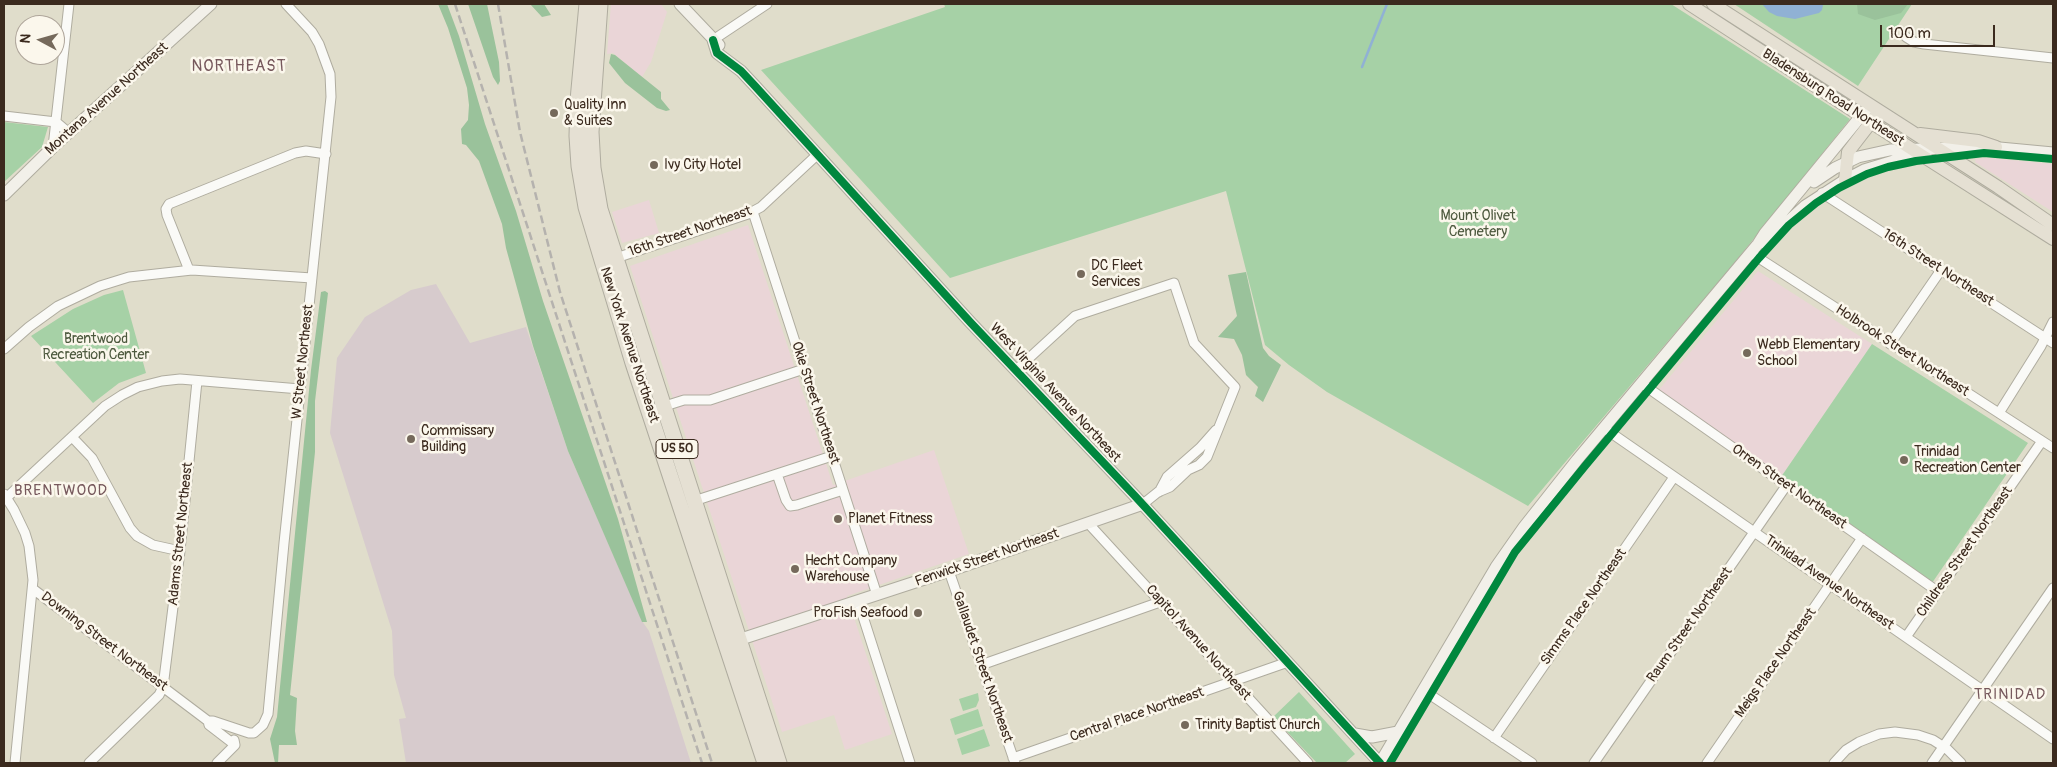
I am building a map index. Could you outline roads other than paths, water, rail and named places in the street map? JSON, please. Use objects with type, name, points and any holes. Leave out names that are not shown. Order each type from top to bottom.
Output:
[{"type":"highway","name":"New York Avenue Northeast","points":[[587,4],[578,105],[578,154],[586,207],[609,260],[732,641],[779,763]]},
{"type":"highway","name":"New York Avenue Northeast","points":[[600,4],[592,111],[592,154],[609,260]]},
{"type":"highway","name":"New York Avenue Northeast","points":[[656,409],[694,501],[765,763]]},
{"type":"main road","name":"Montana Avenue Northeast","points":[[4,195],[53,147],[211,4]]},
{"type":"main road","name":"West Virginia Avenue Northeast","points":[[680,4],[713,40],[717,53],[741,71],[1380,763]]},
{"type":"main road","name":"Bladensburg Road Northeast","points":[[1689,4],[2053,239]]},
{"type":"main road","name":"Bladensburg Road Northeast","points":[[1713,4],[1915,133],[2053,225]]},
{"type":"main road","points":[[1746,40],[1754,30]]},
{"type":"main road","points":[[1775,60],[1783,49]]},
{"type":"main road","points":[[1380,763],[1513,543],[1558,483],[1754,249],[1765,233],[1874,108]]},
{"type":"main road","points":[[1844,180],[1848,152],[1866,119]]},
{"type":"main road","points":[[1915,133],[1978,141],[1996,147]]},
{"type":"main road","points":[[1800,192],[1823,175],[1874,152],[1996,147],[2053,153]]},
{"type":"main road","points":[[1754,249],[1770,238],[1822,193],[1864,170],[1914,151]]},
{"type":"main road","name":"Fenwick Street Northeast","points":[[732,641],[949,571],[1142,504]]},
{"type":"main road","points":[[1355,734],[1372,737],[1398,732]]},
{"type":"street","points":[[53,147],[69,4]]},
{"type":"street","name":"W Street Northeast","points":[[258,730],[264,726],[267,717],[331,97],[328,70],[322,52],[312,32],[286,4]]},
{"type":"street","points":[[713,40],[767,4]]},
{"type":"street","points":[[1906,38],[1924,44],[2053,58]]},
{"type":"street","points":[[4,116],[56,122],[69,133]]},
{"type":"street","points":[[190,270],[166,212],[169,204],[295,153],[306,151],[326,154]]},
{"type":"street","name":"16th Street Northeast","points":[[609,260],[753,212],[818,154]]},
{"type":"street","name":"16th Street Northeast","points":[[1822,193],[2053,343]]},
{"type":"street","name":"Okie Street Northeast","points":[[753,212],[877,595]]},
{"type":"street","name":"Holbrook Street Northeast","points":[[1754,249],[1890,344],[2053,448]]},
{"type":"street","points":[[4,350],[29,327],[48,313],[89,290],[129,277],[190,270],[312,278]]},
{"type":"street","points":[[1890,344],[1941,270]]},
{"type":"street","name":"Fenwick Street Northeast","points":[[1016,370],[1075,316],[1174,283],[1194,343],[1235,387],[1220,427],[1200,448],[1167,477],[1158,492],[1142,504]]},
{"type":"street","points":[[1999,414],[2053,322]]},
{"type":"street","points":[[656,409],[688,399],[710,400],[804,369]]},
{"type":"street","points":[[5,497],[111,402],[133,389],[162,381],[197,381],[300,389]]},
{"type":"street","name":"Adams Street Northeast","points":[[163,687],[180,551],[197,381]]},
{"type":"street","name":"Orren Street Northeast","points":[[1642,383],[1937,591]]},
{"type":"street","name":"Trinidad Avenue Northeast","points":[[1604,428],[2053,739]]},
{"type":"street","points":[[72,437],[92,458],[130,528],[137,536],[152,545],[180,551]]},
{"type":"street","name":"Childress Street Northeast","points":[[1906,637],[2042,441]]},
{"type":"street","points":[[694,501],[832,456]]},
{"type":"street","points":[[777,474],[790,506],[843,490]]},
{"type":"street","name":"Simms Place Northeast","points":[[1494,738],[1674,477]]},
{"type":"street","name":"Raum Street Northeast","points":[[1594,763],[1786,486]]},
{"type":"street","name":"Downing Street Northeast","points":[[5,497],[18,518],[27,538],[34,589],[208,721],[209,725],[235,745]]},
{"type":"street","name":"Capitol Avenue Northeast","points":[[1088,523],[1304,762]]},
{"type":"street","name":"Meigs Place Northeast","points":[[1707,763],[1862,538]]},
{"type":"street","name":"Gallaudet Street Northeast","points":[[949,571],[1014,761]]},
{"type":"street","points":[[1932,763],[2053,588]]},
{"type":"street","points":[[15,763],[34,589]]},
{"type":"street","points":[[858,601],[910,763]]},
{"type":"street","points":[[981,665],[1160,602]]},
{"type":"street","name":"Central Place Northeast","points":[[1014,761],[1288,662]]},
{"type":"street","points":[[89,763],[158,695],[163,687]]},
{"type":"street","points":[[1423,690],[1532,763]]},
{"type":"street","name":"Downing Street Northeast","points":[[208,721],[248,733],[258,730]]},
{"type":"street","points":[[217,763],[235,745],[231,733],[219,724]]},
{"type":"street","points":[[1834,763],[1846,750],[1869,737],[1903,732],[1918,735],[1944,746],[1961,763]]},
{"type":"water","points":[[1762,4],[1823,5],[1819,13],[1795,19],[1777,16],[1769,12]]},
{"type":"waterway","points":[[1362,67],[1387,4]]},
{"type":"railway","points":[[455,4],[702,763]]},
{"type":"railway","points":[[498,4],[520,132],[560,292],[712,763]]},
{"type":"place","name":"Quality Inn & Suites","points":[[554,113]]},
{"type":"place","name":"Ivy City Hotel","points":[[654,165]]},
{"type":"place","name":"DC Fleet Services","points":[[1081,274]]},
{"type":"place","name":"Webb Elementary School","points":[[1747,353]]},
{"type":"place","name":"Commissary Building","points":[[411,439]]},
{"type":"place","name":"Trinidad Recreation Center","points":[[1904,460]]},
{"type":"place","name":"Planet Fitness","points":[[838,519]]},
{"type":"place","name":"Hecht Company Warehouse","points":[[795,569]]},
{"type":"place","name":"ProFish Seafood","points":[[918,613]]},
{"type":"place","name":"Trinity Baptist Church","points":[[1185,725]]},
{"type":"district","name":"NORTHEAST","points":[[239,67]]},
{"type":"district","name":"BRENTWOOD","points":[[61,491]]},
{"type":"district","name":"TRINIDAD","points":[[2010,695]]},
{"type":"park label","name":"Mount Olivet Cemetery","points":[[1478,224]]},
{"type":"park label","name":"Brentwood Recreation Center","points":[[96,348]]}]
